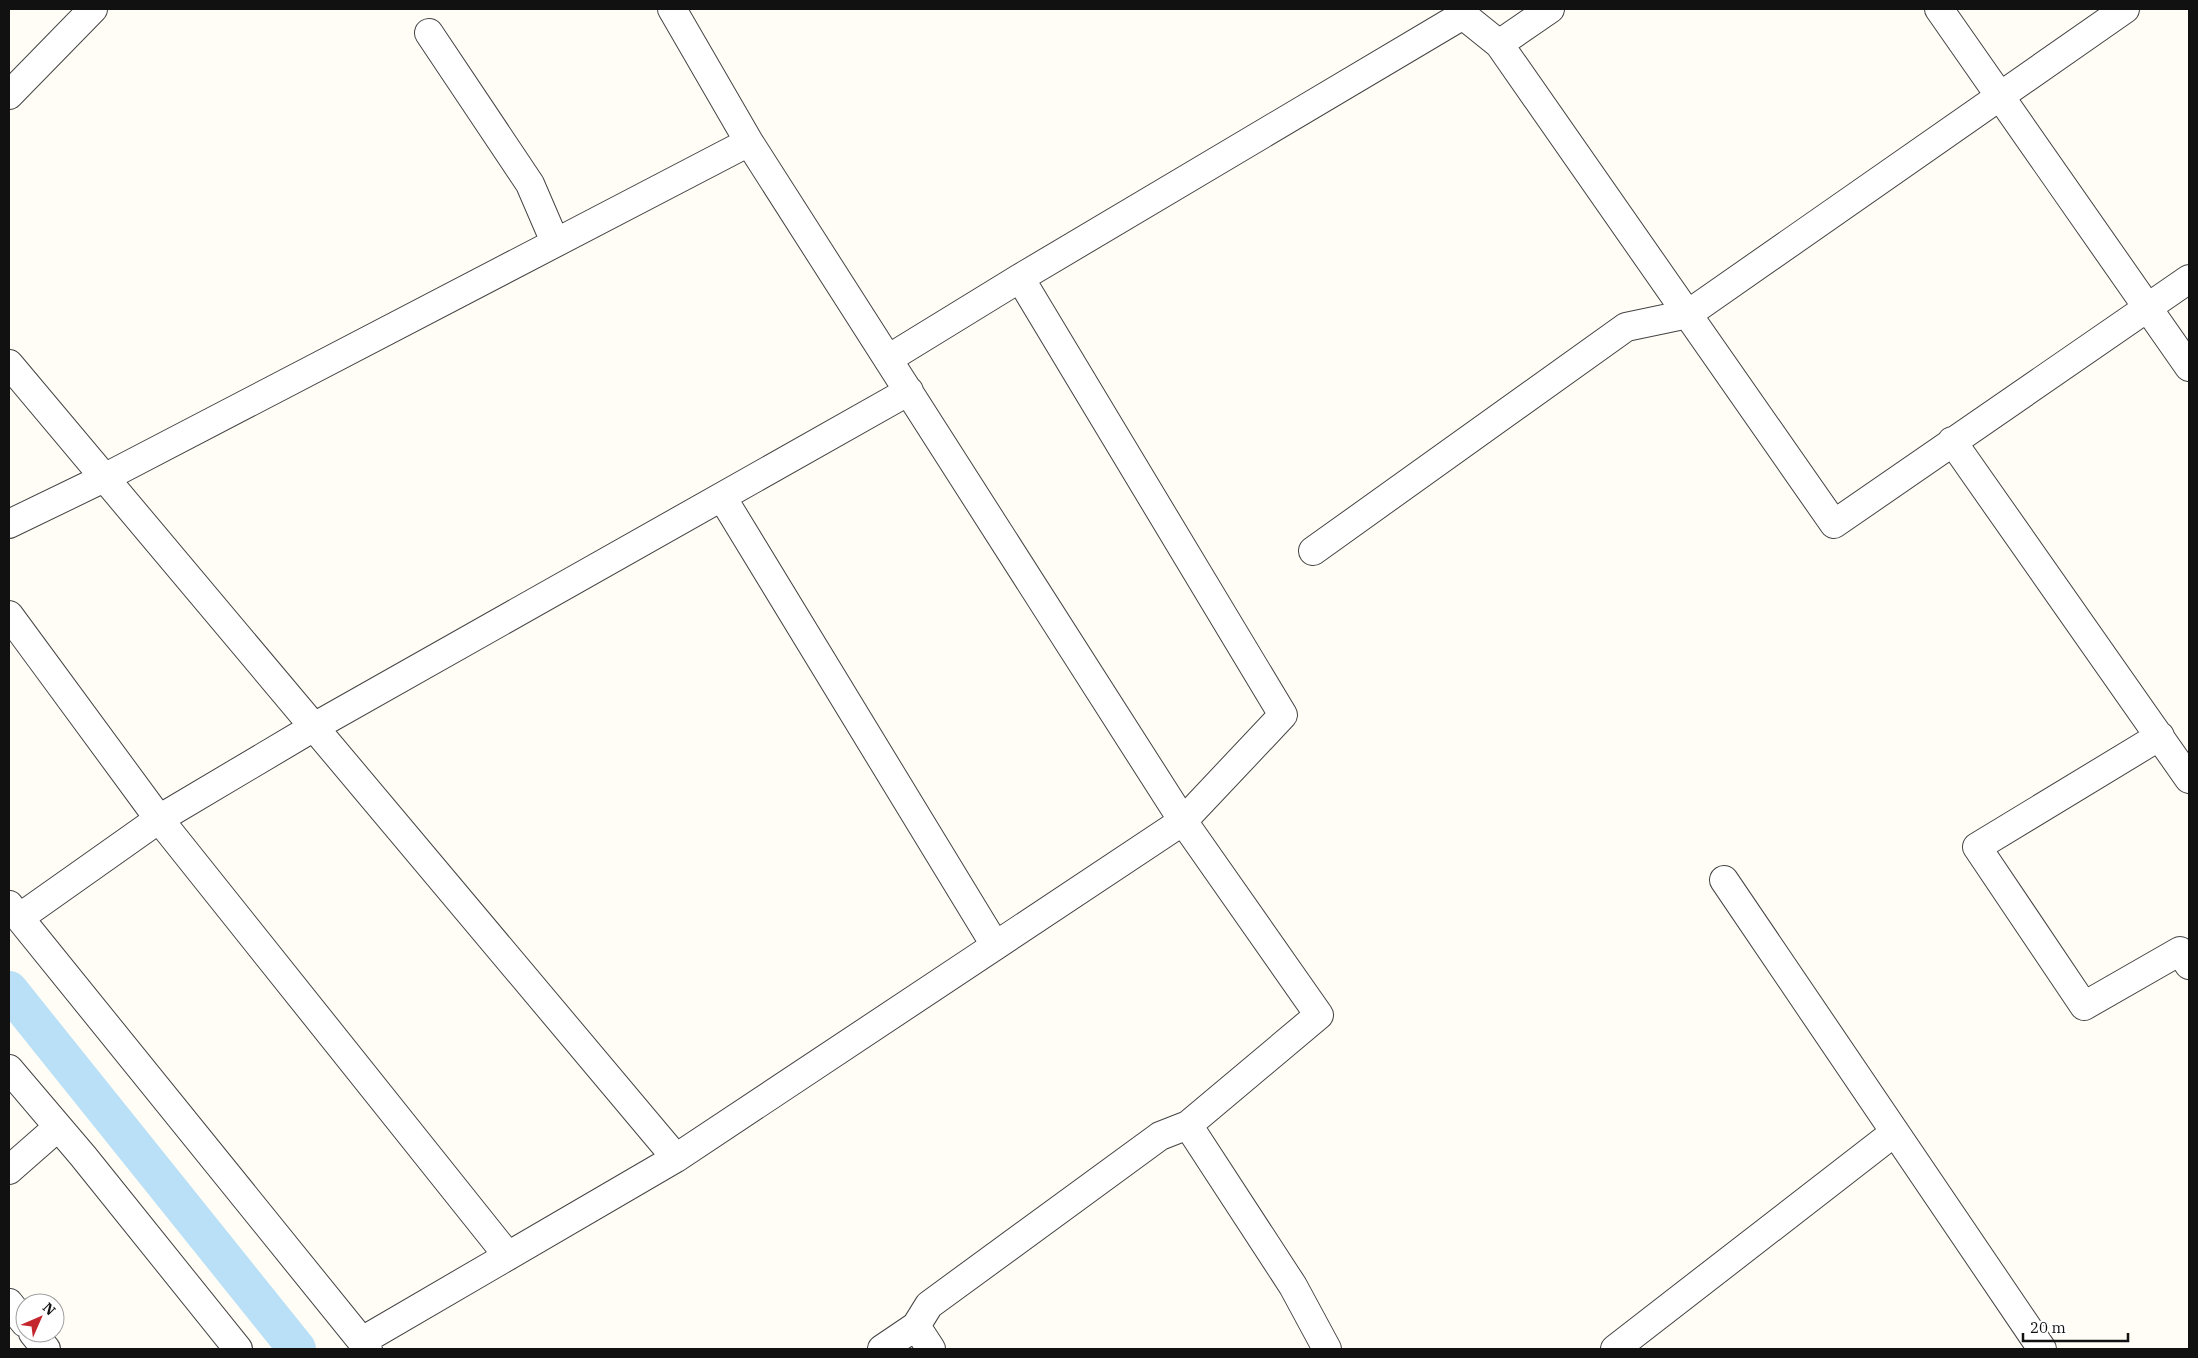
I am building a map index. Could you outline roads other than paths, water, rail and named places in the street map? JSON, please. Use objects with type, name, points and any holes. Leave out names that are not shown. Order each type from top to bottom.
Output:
[{"type":"street","points":[[9,95],[93,9]]},
{"type":"street","points":[[672,9],[749,142],[1184,821],[1319,1015],[1188,1126],[1160,1136],[929,1305],[916,1326],[882,1349]]},
{"type":"street","points":[[1499,44],[1550,9]]},
{"type":"street","points":[[1939,9],[2189,367]]},
{"type":"street","points":[[1313,551],[1626,327],[1688,314],[2125,9]]},
{"type":"street","points":[[888,359],[1020,278],[1463,15],[1499,44],[1834,524],[2189,279]]},
{"type":"street","points":[[429,33],[530,184],[555,242]]},
{"type":"street","points":[[9,524],[104,478],[749,142]]},
{"type":"street","points":[[909,391],[314,727],[159,819],[14,911],[365,1345],[508,1256],[676,1158],[1184,821],[1283,715],[1020,278]]},
{"type":"street","points":[[9,364],[676,1158]]},
{"type":"street","points":[[1952,441],[2189,779]]},
{"type":"street","points":[[722,497],[995,946]]},
{"type":"street","points":[[9,615],[159,819],[508,1256]]},
{"type":"street","points":[[2160,736],[1977,847],[2084,1006],[2180,951],[2189,965]]},
{"type":"street","points":[[1724,880],[2042,1349]]},
{"type":"street","points":[[9,1069],[238,1349]]},
{"type":"street","points":[[1188,1126],[1293,1286],[1327,1349]]},
{"type":"street","points":[[9,1170],[58,1127]]},
{"type":"street","points":[[1615,1349],[1895,1132]]},
{"type":"street","points":[[916,1326],[931,1349]]},
{"type":"waterway","points":[[9,990],[297,1349]]}]
